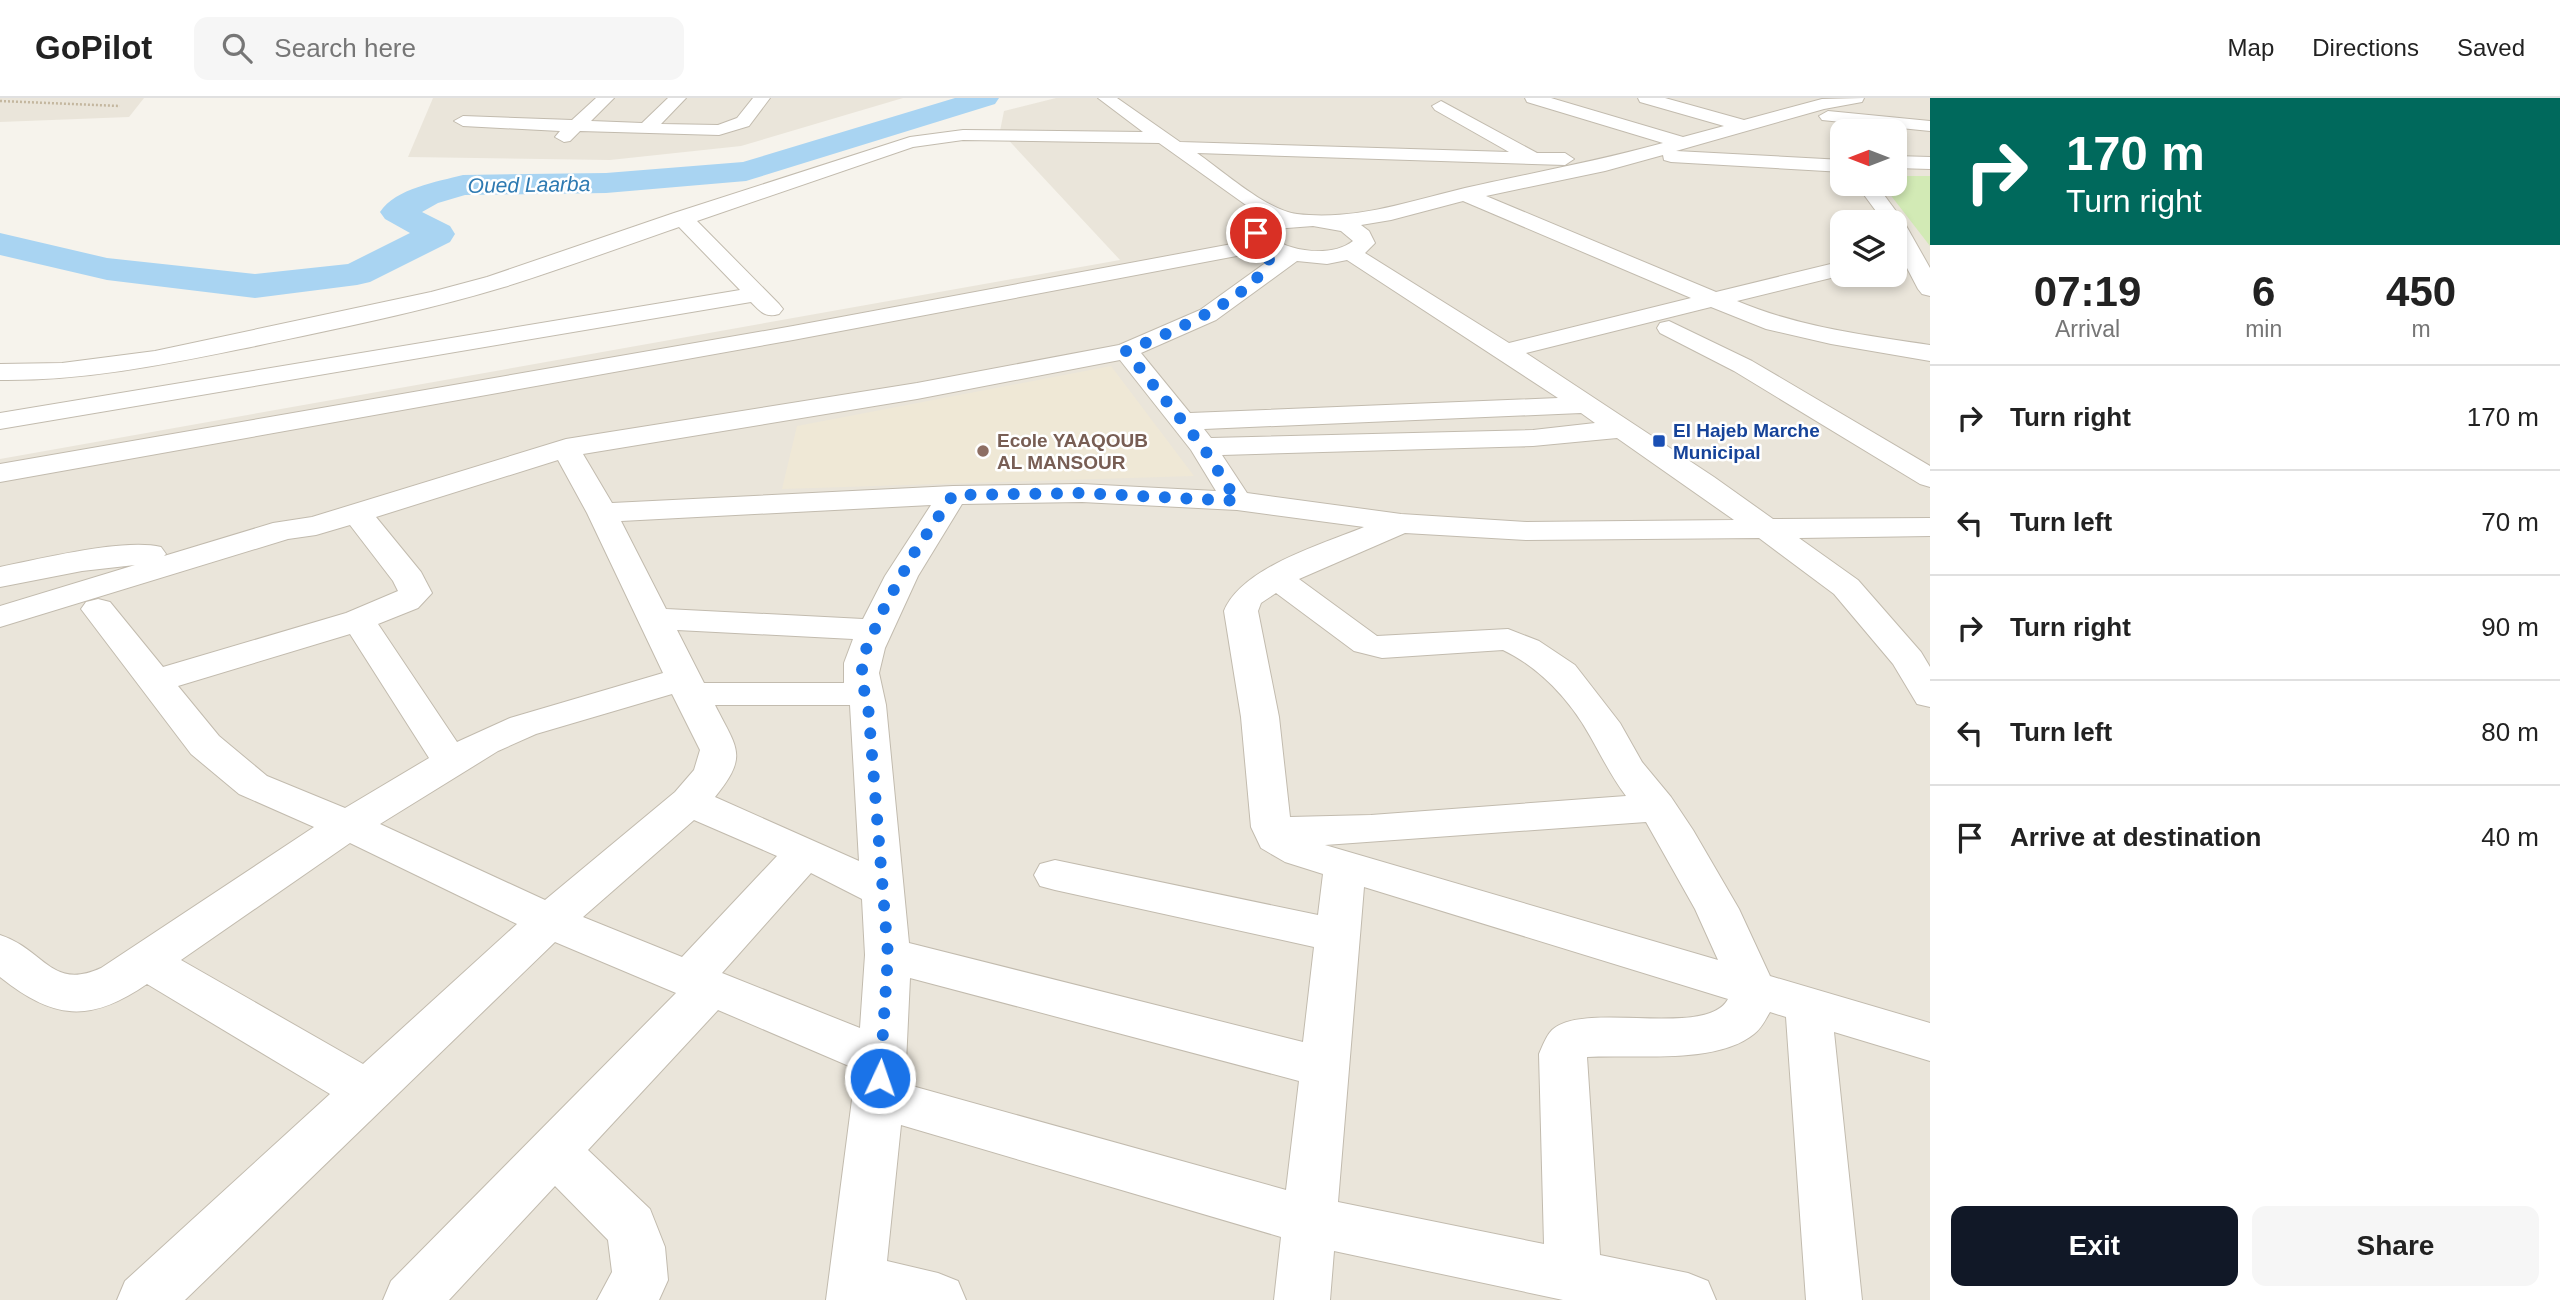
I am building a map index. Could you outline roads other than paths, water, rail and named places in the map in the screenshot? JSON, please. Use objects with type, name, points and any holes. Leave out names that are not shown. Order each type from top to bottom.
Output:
[{"type":"street","points":[[546,150],[578,127],[606,98]]},
{"type":"street","points":[[646,129],[678,98]]},
{"type":"street","points":[[463,121],[702,130],[735,127],[743,122],[762,98]]},
{"type":"street","points":[[1106,98],[1167,143],[1265,238],[1294,254],[1323,256],[1386,276]]},
{"type":"street","points":[[1533,98],[1683,143]]},
{"type":"street","points":[[1590,98],[1716,134]]},
{"type":"street","points":[[1646,98],[1744,126]]},
{"type":"street","points":[[1803,98],[1825,110],[1830,120]]},
{"type":"street","points":[[1825,110],[1851,98],[1878,106],[1930,110]]},
{"type":"street","points":[[1441,106],[1534,158]]},
{"type":"street","points":[[1765,106],[1790,113]]},
{"type":"street","points":[[0,617],[284,530],[316,526],[566,448],[917,391],[1126,351],[1208,315],[1265,238],[1292,219],[1334,222],[1391,214],[1465,194],[1619,161],[1790,113],[1825,110],[1930,126]]},
{"type":"street","points":[[0,421],[509,307],[681,217],[897,145],[938,137],[1016,135],[1619,161]]},
{"type":"street","points":[[1908,140],[1930,142]]},
{"type":"street","points":[[1642,155],[1830,165]]},
{"type":"street","points":[[1908,162],[1930,163]]},
{"type":"street","points":[[1465,194],[1705,302],[1790,329],[1930,353]]},
{"type":"street","points":[[1323,256],[1354,242],[1391,214]]},
{"type":"street","points":[[681,217],[793,333]]},
{"type":"street","points":[[1334,222],[1386,276],[1587,405],[1766,527],[1846,587],[1919,660],[1930,696]]},
{"type":"street","points":[[0,473],[793,333],[1265,238]]},
{"type":"street","points":[[1907,259],[1930,289]]},
{"type":"street","points":[[1505,351],[1830,271]]},
{"type":"street","points":[[0,372],[69,372],[168,357],[343,319],[758,294]]},
{"type":"street","points":[[1549,340],[1569,348],[1586,348],[1669,328],[1714,316],[1705,302]]},
{"type":"street","points":[[509,307],[543,377]]},
{"type":"street","points":[[1669,328],[1743,366],[1930,478]]},
{"type":"street","points":[[1126,351],[1203,447],[1237,501]]},
{"type":"street","points":[[1183,422],[1587,405]]},
{"type":"street","points":[[1203,447],[1533,438],[1622,429]]},
{"type":"street","points":[[145,1300],[549,922],[689,802],[717,764],[719,750],[602,513],[566,448]]},
{"type":"street","points":[[602,513],[953,495],[1082,493],[1237,501],[1401,523],[1566,531],[1930,527]]},
{"type":"street","points":[[938,1300],[854,1290],[880,1078],[888,955],[868,705],[861,670],[874,630],[914,553],[953,495]]},
{"type":"street","points":[[156,681],[358,620],[406,601],[415,593],[409,579],[356,513]]},
{"type":"street","points":[[1401,523],[1278,579],[1255,591],[1244,602],[1241,611],[1260,717],[1276,838],[1300,852],[1754,990],[1808,1003],[1930,1042]]},
{"type":"street","points":[[0,641],[291,541],[316,526]]},
{"type":"street","points":[[0,577],[118,556],[228,547]]},
{"type":"street","points":[[1278,579],[1366,644],[1382,647],[1508,639],[1527,648],[1568,681],[1607,732],[1625,768],[1657,807],[1717,909],[1754,990],[1744,1015],[1734,1024],[1715,1030],[1667,1038],[1590,1038],[1566,1045],[1563,1054],[1573,1278]]},
{"type":"street","points":[[98,609],[205,745],[253,785],[348,825],[549,922],[700,984],[880,1078],[1310,1221],[1688,1300]]},
{"type":"street","points":[[653,619],[874,630]]},
{"type":"street","points":[[358,620],[452,762]]},
{"type":"street","points":[[0,952],[59,995],[95,993],[146,962],[348,825],[485,742],[523,726],[687,686],[864,694]]},
{"type":"street","points":[[689,802],[806,852],[881,890]]},
{"type":"street","points":[[1274,832],[1371,829],[1657,807]]},
{"type":"street","points":[[411,1300],[554,1151],[700,984],[806,852]]},
{"type":"street","points":[[1302,1300],[1345,866]]},
{"type":"street","points":[[1055,875],[1338,936]]},
{"type":"street","points":[[888,955],[1325,1068]]},
{"type":"street","points":[[146,962],[367,1091]]},
{"type":"street","points":[[1808,1003],[1834,1300]]},
{"type":"street","points":[[554,1151],[631,1226],[638,1247],[640,1280],[625,1300]]},
{"type":"waterway","name":"Oued Laarba","points":[[0,244],[107,269],[255,286],[357,274],[437,234],[397,212],[426,196],[463,185],[606,183],[746,171],[985,98]]},
{"type":"place","name":"El Hajeb Marche Municipal","points":[[1659,441]]},
{"type":"place","name":"Ecole YAAQOUB AL MANSOUR","points":[[983,451]]}]
